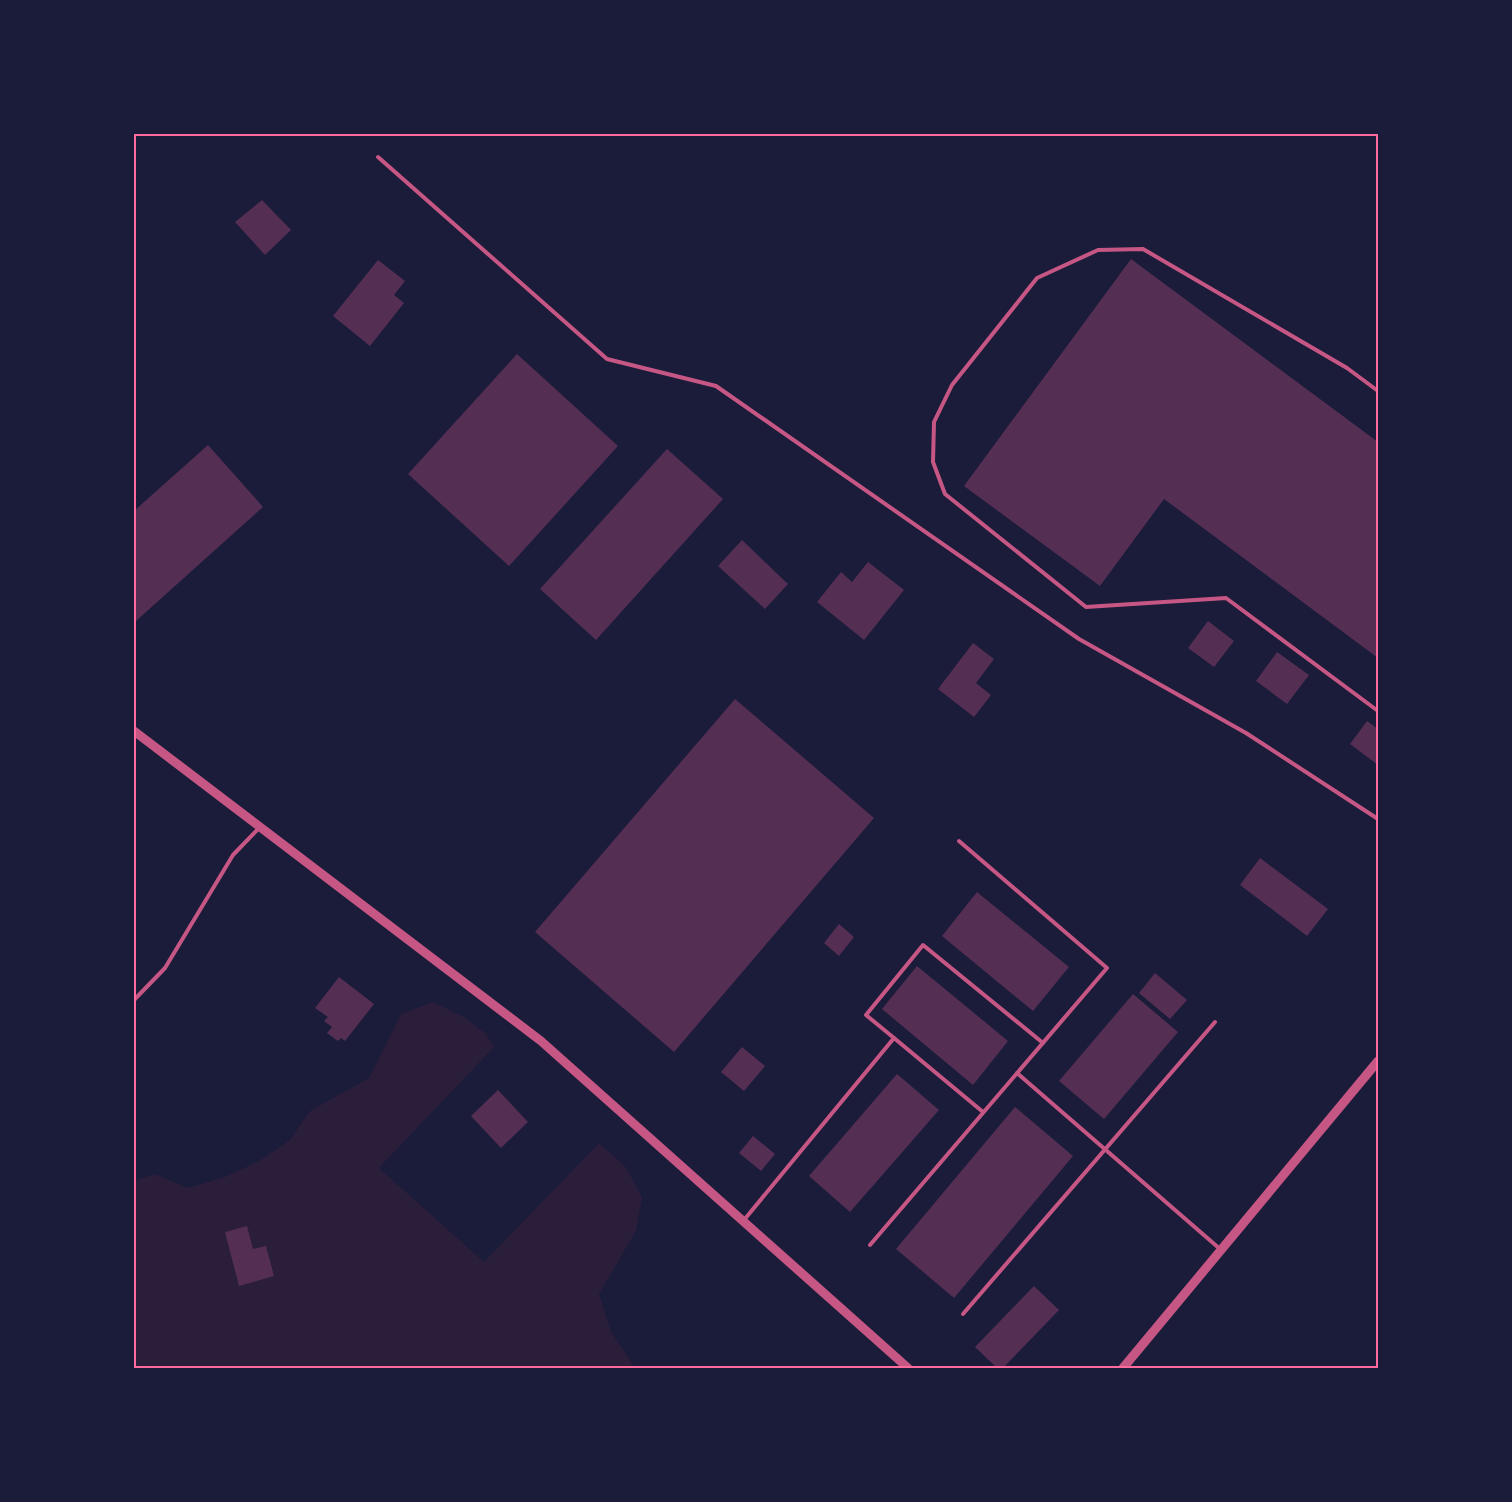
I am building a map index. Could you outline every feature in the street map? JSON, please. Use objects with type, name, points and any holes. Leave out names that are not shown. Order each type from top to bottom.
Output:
[{"type":"street","points":[[134,731],[541,1041],[908,1368]]},
{"type":"street","points":[[1122,1368],[1378,1061]]},
{"type":"lane","points":[[378,157],[607,359],[716,386],[1079,639],[1246,733],[1378,819]]},
{"type":"lane","points":[[1378,391],[1347,368],[1143,249],[1098,250],[1037,278],[952,385],[934,422],[932,462],[944,494],[1086,607],[1226,598],[1378,711]]},
{"type":"lane","points":[[134,1000],[165,968],[233,855],[260,827]]},
{"type":"lane","points":[[870,1245],[1107,968],[959,841]]},
{"type":"lane","points":[[983,1112],[866,1015],[923,945],[1043,1043]]},
{"type":"lane","points":[[963,1314],[1215,1022]]},
{"type":"lane","points":[[743,1222],[894,1038]]},
{"type":"lane","points":[[1017,1074],[1222,1250]]},
{"type":"shaded area","points":[[433,1002],[464,1017],[486,1034],[494,1047],[379,1168],[484,1262],[599,1143],[625,1166],[642,1197],[636,1231],[599,1294],[611,1332],[635,1368],[134,1368],[134,1181],[155,1174],[188,1188],[225,1177],[259,1161],[290,1140],[310,1111],[369,1078],[401,1014]]},
{"type":"building","points":[[262,200],[291,230],[265,255],[235,222]]},
{"type":"building","points":[[1131,259],[1378,442],[1378,658],[1164,499],[1100,586],[964,486]]},
{"type":"building","points":[[378,260],[405,281],[394,295],[404,303],[370,346],[333,316]]},
{"type":"building","points":[[517,354],[618,446],[509,566],[408,474]]},
{"type":"building","points":[[208,445],[263,507],[136,621],[134,619],[134,511]]},
{"type":"building","points":[[667,449],[723,499],[596,640],[540,589]]},
{"type":"building","points":[[742,540],[788,584],[765,609],[718,566]]},
{"type":"building","points":[[868,562],[904,590],[864,640],[817,602],[841,572],[852,582]]},
{"type":"building","points":[[1208,621],[1234,641],[1214,667],[1188,648]]},
{"type":"building","points":[[973,643],[994,659],[976,683],[991,695],[974,717],[938,689]]},
{"type":"building","points":[[1277,652],[1309,675],[1287,704],[1256,681]]},
{"type":"building","points":[[735,699],[874,818],[674,1052],[535,932]]},
{"type":"building","points":[[1367,721],[1378,729],[1378,765],[1350,744]]},
{"type":"building","points":[[1260,858],[1328,909],[1307,936],[1240,885]]},
{"type":"building","points":[[977,892],[1069,967],[1033,1011],[942,936]]},
{"type":"building","points":[[839,924],[854,937],[839,956],[824,943]]},
{"type":"building","points":[[917,966],[1008,1041],[973,1085],[882,1009]]},
{"type":"building","points":[[1155,973],[1187,1000],[1170,1019],[1139,993]]},
{"type":"building","points":[[339,977],[374,1004],[345,1041],[341,1038],[338,1041],[327,1033],[332,1027],[324,1021],[328,1017],[315,1008]]},
{"type":"building","points":[[1133,994],[1178,1032],[1104,1119],[1059,1081]]},
{"type":"building","points":[[742,1047],[765,1066],[744,1091],[721,1072]]},
{"type":"building","points":[[897,1074],[939,1110],[850,1212],[809,1176]]},
{"type":"building","points":[[498,1090],[528,1122],[501,1148],[471,1116]]},
{"type":"building","points":[[1015,1107],[1073,1156],[954,1298],[896,1249]]},
{"type":"building","points":[[753,1136],[775,1154],[761,1171],[739,1153]]},
{"type":"building","points":[[247,1226],[253,1249],[266,1246],[274,1276],[239,1286],[225,1232]]},
{"type":"building","points":[[1034,1286],[1059,1310],[1003,1368],[997,1368],[975,1347]]}]
